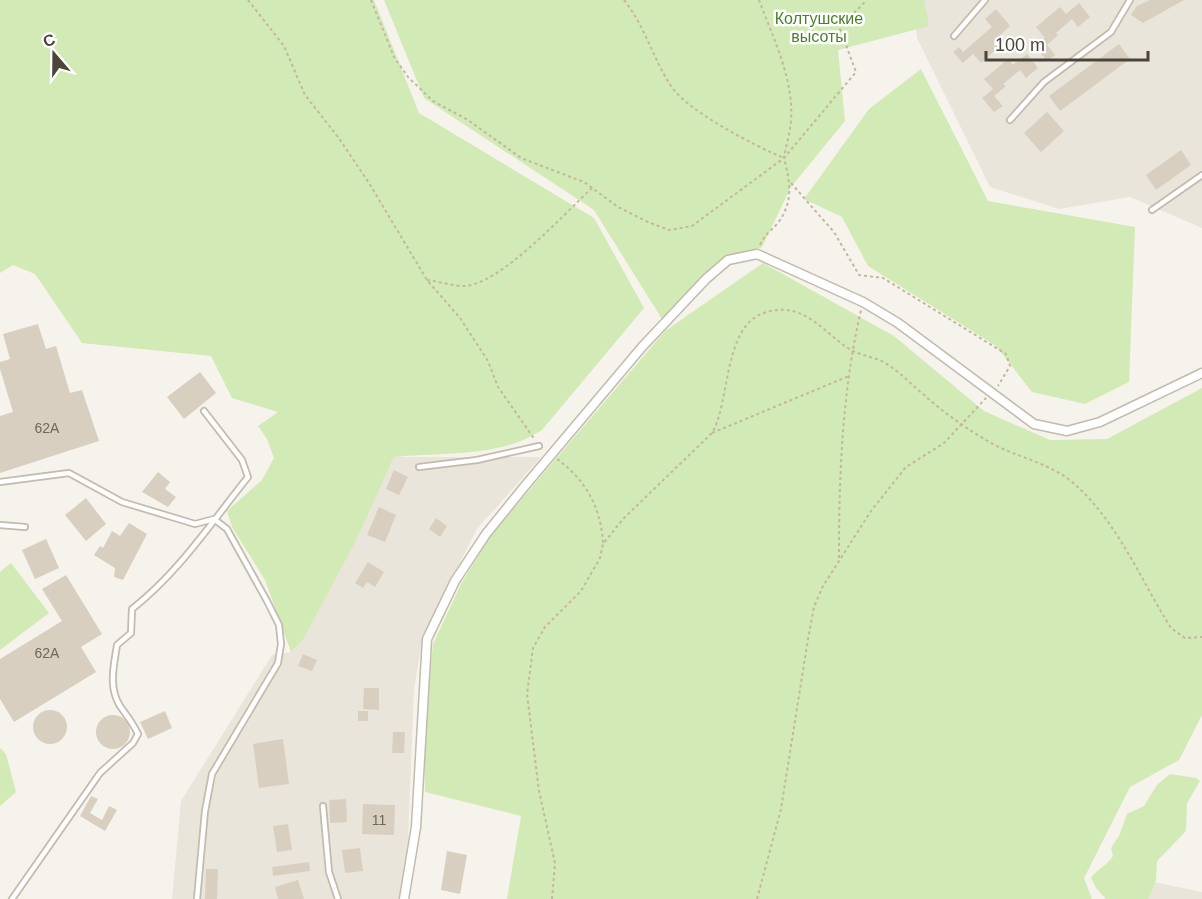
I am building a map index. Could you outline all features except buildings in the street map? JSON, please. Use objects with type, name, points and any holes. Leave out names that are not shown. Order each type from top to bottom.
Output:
[{"type":"street","points":[[404,899],[416,827],[427,639],[455,581],[486,534],[642,347],[706,279],[728,260],[757,254],[862,302],[898,323],[1034,424],[1067,431],[1100,422],[1202,373]]},
{"type":"lane","points":[[954,36],[985,0]]},
{"type":"lane","points":[[1010,120],[1044,82],[1111,32],[1130,0]]},
{"type":"lane","points":[[1152,210],[1202,174]]},
{"type":"lane","points":[[12,899],[100,773],[133,743],[138,734],[132,721],[118,704],[112,678],[117,645],[131,633],[132,609],[195,548],[214,519],[248,477],[242,460],[204,411]]},
{"type":"lane","points":[[418,466],[477,460],[539,446]]},
{"type":"lane","points":[[0,482],[69,473],[122,502],[195,524],[214,519]]},
{"type":"lane","points":[[197,899],[205,811],[212,774],[278,663],[281,644],[279,626],[267,601],[227,529],[214,519]]},
{"type":"lane","points":[[0,525],[25,527]]},
{"type":"lane","points":[[323,806],[329,872],[338,899]]},
{"type":"path","points":[[248,0],[284,46],[305,95],[369,183],[427,280],[460,318],[488,362],[498,387],[539,446]]},
{"type":"path","points":[[371,0],[394,57],[408,77],[434,101],[468,120],[521,158],[584,182],[618,207],[669,230],[681,229],[708,216],[784,158],[856,72],[840,29],[843,21],[857,12],[866,0]]},
{"type":"path","points":[[624,0],[648,38],[678,97],[759,148],[784,158]]},
{"type":"path","points":[[757,254],[764,236],[778,223],[791,195],[791,183],[784,158],[791,122],[791,99],[787,76],[759,0]]},
{"type":"path","points":[[757,899],[781,808],[814,607],[839,558],[906,467],[944,443],[1006,377],[1010,366],[1006,354],[963,330],[883,278],[859,274],[834,232],[791,183]]},
{"type":"path","points":[[427,280],[463,286],[484,281],[512,262],[592,188]]},
{"type":"path","points":[[839,558],[839,456],[852,350],[862,302]]},
{"type":"path","points":[[603,544],[623,519],[712,433],[720,420],[726,375],[738,341],[751,322],[762,313],[789,311],[808,316],[852,350],[884,362],[962,424],[989,442],[1050,468],[1072,482],[1114,531],[1171,628],[1185,638],[1202,637]]},
{"type":"path","points":[[712,433],[849,376]]},
{"type":"path","points":[[552,456],[579,478],[590,493],[602,527],[603,544],[600,558],[581,591],[541,634],[533,648],[528,674],[532,744],[555,863],[552,899]]},
{"type":"shaded area","points":[[914,0],[1202,0],[1202,228],[1130,197],[1059,209],[990,187],[917,38]]},
{"type":"shaded area","points":[[394,457],[541,457],[477,529],[423,635],[414,689],[408,842],[399,899],[172,899],[181,801],[272,655],[291,652],[303,640],[357,539]]},
{"type":"shaded area","points":[[1116,874],[1202,892],[1202,899],[1105,899]]},
{"type":"green space","points":[[0,0],[374,0],[419,113],[594,218],[644,308],[542,430],[526,439],[489,450],[394,457],[357,539],[303,640],[291,652],[265,580],[232,527],[227,511],[262,480],[274,458],[267,439],[258,426],[278,412],[232,398],[211,356],[82,343],[35,274],[13,265],[0,273]]},
{"type":"green space","name":"Колтушские высоты","points":[[384,0],[924,0],[929,26],[838,50],[845,121],[791,187],[762,247],[723,263],[662,319],[594,210],[424,98]]},
{"type":"green space","points":[[921,69],[988,201],[1135,227],[1129,382],[1085,404],[1032,392],[996,346],[868,266],[842,217],[804,199],[869,109]]},
{"type":"green space","points":[[763,263],[894,336],[984,411],[1050,440],[1107,439],[1202,388],[1202,715],[1179,760],[1130,787],[1084,878],[1092,899],[507,899],[521,816],[425,792],[424,731],[433,644],[461,584],[491,535],[665,331]]},
{"type":"green space","points":[[11,563],[49,613],[0,650],[0,572]]},
{"type":"green space","points":[[0,748],[6,754],[16,792],[0,806]]},
{"type":"green space","points":[[1170,774],[1196,778],[1200,781],[1187,803],[1186,831],[1157,861],[1156,880],[1148,899],[1106,899],[1091,878],[1113,856],[1111,848],[1119,836],[1127,814],[1144,806],[1157,785]]}]
